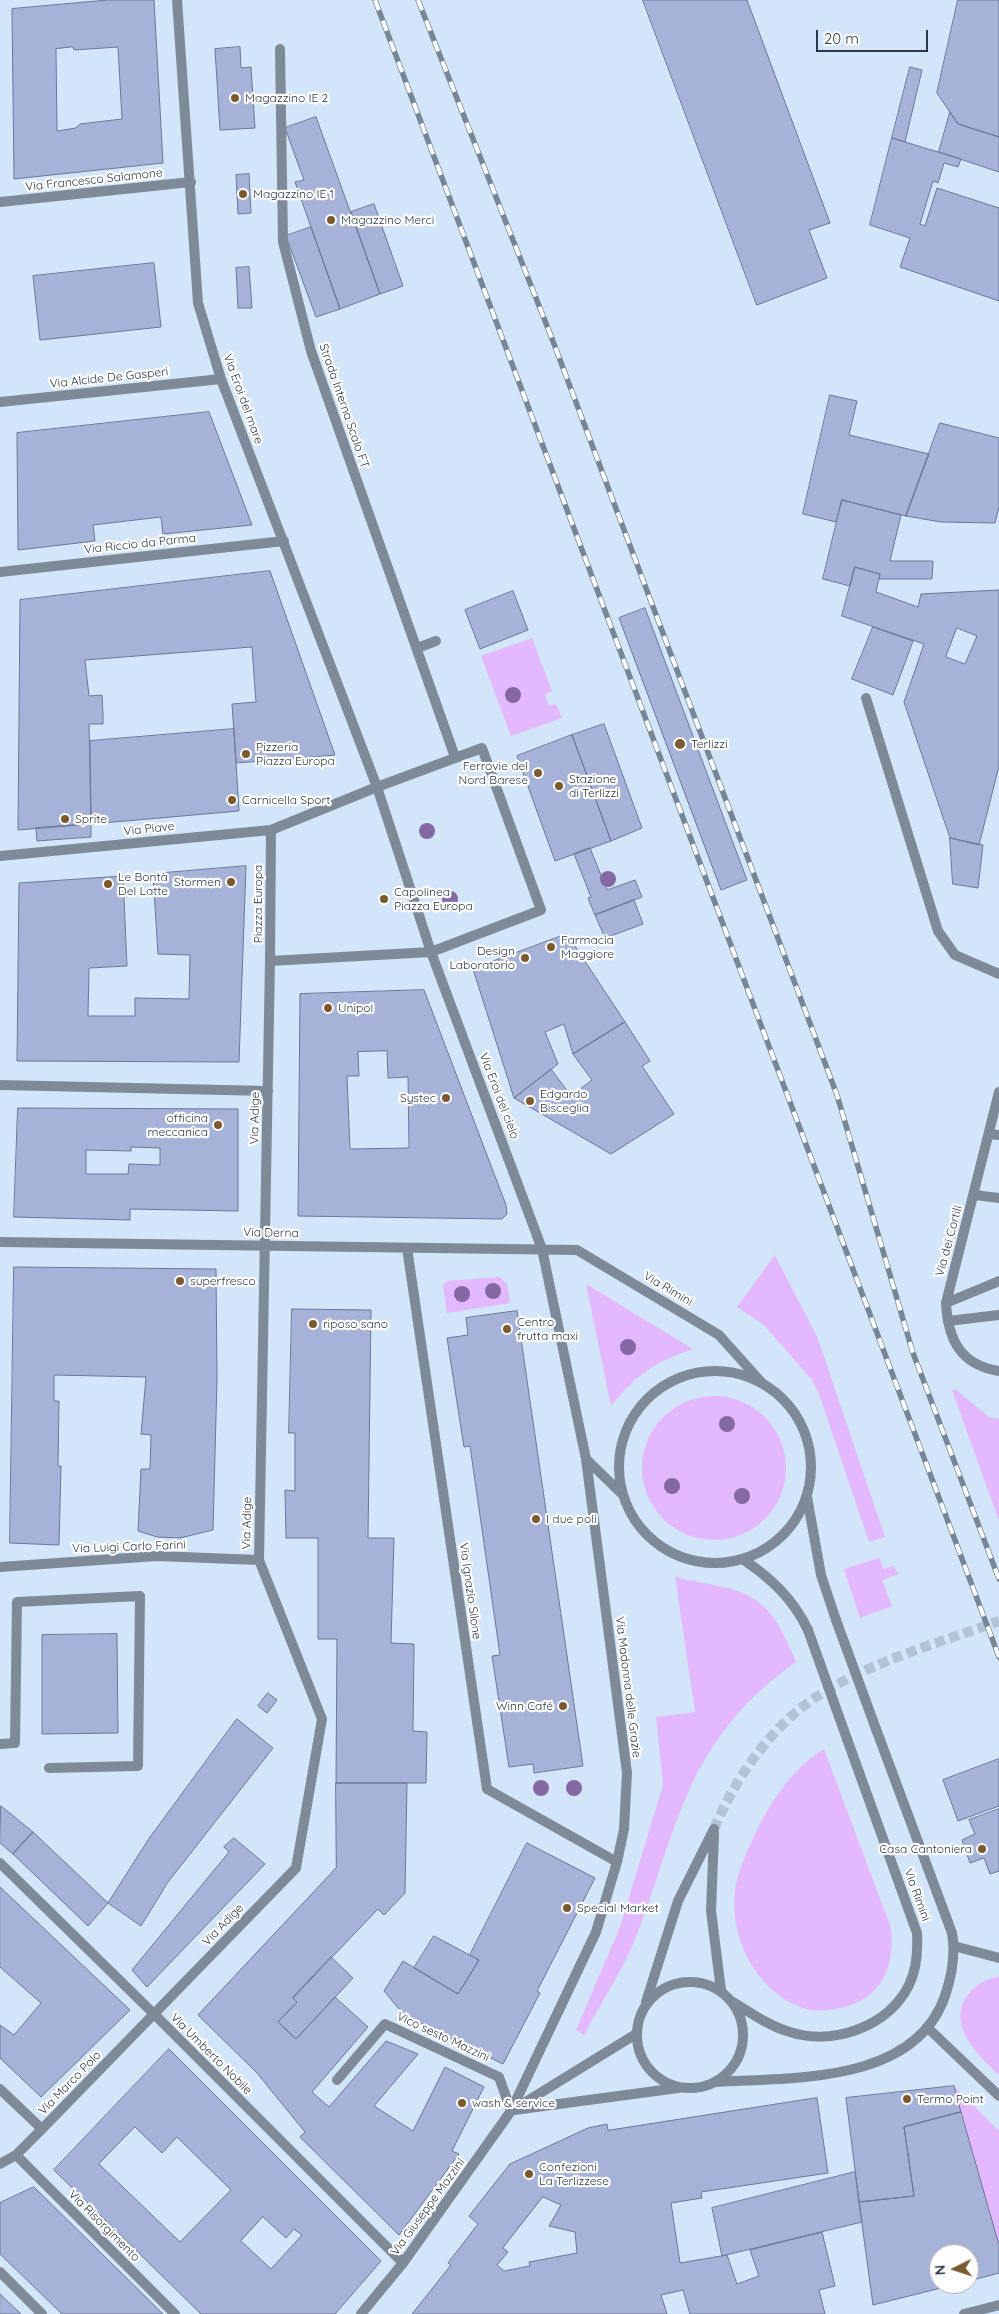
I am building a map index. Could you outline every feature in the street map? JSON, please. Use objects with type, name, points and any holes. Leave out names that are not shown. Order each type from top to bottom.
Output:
[{"type":"street","name":"Via Eroi del mare","points":[[177,0],[198,303],[221,379],[377,787]]},
{"type":"street","name":"Strada Interna Scalo FT","points":[[280,49],[283,242],[311,351],[455,757]]},
{"type":"street","name":"Via Francesco Salamone","points":[[0,202],[191,182]]},
{"type":"street","name":"Via Alcide De Gasperi","points":[[0,402],[221,379]]},
{"type":"street","name":"Via Riccio da Parma","points":[[0,572],[284,541]]},
{"type":"street","points":[[417,648],[436,641]]},
{"type":"street","points":[[866,698],[938,931],[955,955],[999,974]]},
{"type":"street","name":"Piazza Europa","points":[[482,748],[541,910],[431,952],[270,961],[271,830],[455,757],[482,748]]},
{"type":"street","points":[[377,787],[431,952]]},
{"type":"street","name":"Via Piave","points":[[0,856],[271,830]]},
{"type":"street","name":"Via Eroi del cielo","points":[[431,952],[542,1249]]},
{"type":"street","name":"Via Adige","points":[[154,2014],[296,1868],[322,1720],[259,1560],[270,961]]},
{"type":"street","points":[[0,1085],[268,1091]]},
{"type":"street","name":"Via dei Cortili","points":[[999,1094],[994,1135],[975,1195],[946,1303],[948,1321],[955,1345],[976,1364],[999,1371]]},
{"type":"street","points":[[975,1195],[999,1198]]},
{"type":"street","name":"Via Derna","points":[[0,1242],[542,1249]]},
{"type":"street","name":"Via Ignazio Silone","points":[[407,1248],[487,1789],[617,1862]]},
{"type":"street","name":"Via Rimini","points":[[542,1249],[566,1248],[582,1253],[719,1334],[762,1383]]},
{"type":"street","name":"Via Madonna delle Grazie","points":[[511,2111],[596,1932],[617,1862],[627,1801],[627,1773],[586,1459],[542,1249]]},
{"type":"street","points":[[946,1303],[999,1281]]},
{"type":"street","points":[[948,1321],[999,1315]]},
{"type":"street","points":[[702,1371],[732,1372],[762,1383],[788,1403],[804,1431],[812,1463],[807,1496],[801,1511],[786,1532],[767,1549],[744,1560],[728,1563],[698,1562],[669,1552],[656,1544],[640,1528],[622,1494],[618,1464],[620,1449],[630,1420],[649,1396],[674,1380],[702,1371]]},
{"type":"street","points":[[586,1459],[622,1494]]},
{"type":"street","name":"Via Rimini","points":[[715,2082],[765,2080],[856,2069],[892,2055],[917,2038],[928,2028],[936,2016],[948,1987],[954,1960],[954,1946],[948,1919],[876,1729],[821,1575],[807,1496]]},
{"type":"street","name":"Via Luigi Carlo Farini","points":[[0,1567],[158,1556],[259,1560]]},
{"type":"street","name":"Via Rimini","points":[[733,2002],[777,2027],[790,2032],[817,2037],[848,2032],[872,2023],[890,2010],[901,1998],[909,1984],[918,1951],[918,1933],[808,1630],[789,1598],[764,1574],[744,1560]]},
{"type":"street","points":[[0,1744],[15,1743],[18,1602],[140,1596],[138,1766],[49,1768]]},
{"type":"street","points":[[682,2088],[666,2082],[654,2074],[642,2056],[636,2034],[639,2019],[678,1901],[714,1829],[711,1911],[720,1990]]},
{"type":"street","name":"Via Umberto Nobile","points":[[0,1863],[403,2263]]},
{"type":"street","points":[[954,1946],[999,1958]]},
{"type":"street","points":[[511,2111],[682,2088],[699,2088],[715,2082],[729,2072],[738,2058],[744,2034],[741,2017],[733,2002],[720,1990],[705,1983],[688,1981],[671,1984],[657,1992],[645,2005]]},
{"type":"street","name":"Via Marco Polo","points":[[0,2164],[16,2155],[42,2130],[154,2014]]},
{"type":"street","name":"Vico sesto Mazzini","points":[[337,2080],[385,2024],[498,2077],[511,2111]]},
{"type":"street","points":[[928,2028],[999,2096]]},
{"type":"street","name":"Via Giuseppe Mazzini","points":[[362,2314],[403,2263],[511,2111],[636,2034]]},
{"type":"street","points":[[0,2090],[42,2130]]},
{"type":"street","name":"Via Risorgimento","points":[[16,2155],[175,2314]]},
{"type":"street","points":[[0,2272],[42,2314]]},
{"type":"street","points":[[964,2314],[999,2305]]},
{"type":"shaded area","points":[[532,638],[552,691],[545,694],[549,706],[556,704],[562,718],[511,736],[481,656]]},
{"type":"shaded area","points":[[775,1255],[818,1339],[885,1537],[869,1542],[820,1397],[812,1380],[764,1325],[737,1307]]},
{"type":"shaded area","points":[[499,1277],[507,1284],[510,1303],[447,1313],[443,1286],[447,1281]]},
{"type":"shaded area","points":[[586,1284],[693,1349],[667,1359],[647,1371],[629,1386],[611,1406]]},
{"type":"shaded area","points":[[955,1389],[989,1417],[999,1419],[999,1521],[952,1390]]},
{"type":"shaded area","points":[[714,1396],[741,1402],[754,1408],[765,1417],[774,1428],[780,1441],[786,1468],[780,1495],[774,1508],[765,1519],[754,1528],[741,1534],[714,1540],[687,1534],[674,1528],[663,1519],[654,1508],[648,1495],[642,1468],[648,1441],[654,1428],[663,1417],[674,1408],[687,1402]]},
{"type":"shaded area","points":[[879,1558],[884,1569],[893,1566],[899,1574],[882,1580],[892,1606],[860,1618],[844,1569]]},
{"type":"shaded area","points":[[675,1576],[739,1591],[752,1597],[771,1614],[778,1624],[796,1662],[778,1675],[746,1705],[719,1738],[696,1775],[680,1812],[632,1947],[584,2035],[576,2030],[620,1927],[663,1785],[656,1717],[695,1712]]},
{"type":"shaded area","points":[[824,1749],[891,1928],[892,1942],[888,1968],[883,1979],[867,1997],[855,2004],[841,2008],[810,2010],[784,1999],[770,1988],[758,1974],[748,1959],[741,1943],[736,1926],[734,1908],[735,1890],[740,1869],[767,1811],[792,1776],[812,1757]]},
{"type":"shaded area","points":[[999,1977],[999,2075],[981,2057],[966,2036],[960,2013],[964,2002],[972,1990],[984,1981]]},
{"type":"shaded area","points":[[954,2086],[999,2131],[999,2245]]},
{"type":"building","points":[[108,0],[154,0],[163,163],[14,179],[12,9]],"holes":[[[73,47],[74,50],[118,47],[122,119],[80,124],[76,128],[57,131],[56,49]]]},
{"type":"building","points":[[643,0],[747,0],[830,223],[809,230],[827,278],[757,305]]},
{"type":"building","points":[[958,0],[999,0],[999,137],[958,124],[937,93]]},
{"type":"building","name":"Magazzino IE 2","points":[[240,47],[241,68],[251,67],[255,128],[220,130],[215,49]]},
{"type":"building","points":[[910,67],[922,70],[905,142],[892,138]]},
{"type":"building","points":[[950,112],[958,124],[999,137],[999,172],[939,152]]},
{"type":"building","name":"Magazzino Merci","points":[[316,117],[380,294],[340,309],[295,182],[304,180],[285,128]]},
{"type":"building","points":[[892,138],[961,159],[958,167],[944,163],[938,183],[933,181],[920,224],[925,226],[937,188],[999,208],[999,301],[900,267],[910,238],[870,225]]},
{"type":"building","name":"Magazzino IE 1","points":[[249,174],[251,213],[238,214],[236,175]]},
{"type":"building","points":[[374,204],[403,286],[380,294],[351,212]]},
{"type":"building","points":[[311,227],[340,309],[316,317],[286,236]]},
{"type":"building","points":[[154,263],[161,327],[40,340],[33,276]]},
{"type":"building","points":[[249,267],[252,308],[238,308],[236,268]]},
{"type":"building","points":[[830,395],[857,401],[849,435],[929,454],[906,516],[842,500],[836,522],[803,514]]},
{"type":"building","points":[[209,412],[252,525],[163,534],[161,517],[93,525],[95,541],[18,550],[17,433]]},
{"type":"building","points":[[940,423],[999,438],[999,507],[995,523],[941,522],[906,516]]},
{"type":"building","points":[[842,500],[901,515],[890,561],[933,561],[932,579],[879,579],[880,574],[855,567],[850,586],[823,579]]},
{"type":"building","points":[[855,567],[880,574],[876,592],[918,607],[921,594],[999,590],[999,766],[979,845],[950,838],[904,702],[924,644],[842,616]],"holes":[[[957,628],[977,636],[965,664],[946,657]]]},
{"type":"building","points":[[270,571],[335,755],[236,763],[232,704],[256,702],[252,647],[85,660],[89,696],[102,695],[103,714],[103,724],[89,724],[91,824],[18,830],[20,600]]},
{"type":"building","points":[[513,591],[528,630],[480,649],[465,610]]},
{"type":"building","points":[[645,608],[747,880],[721,890],[619,618]]},
{"type":"building","points":[[873,627],[913,641],[893,695],[852,679]]},
{"type":"building","points":[[604,724],[642,828],[611,841],[572,735]]},
{"type":"building","points":[[234,729],[239,811],[91,824],[90,741]]},
{"type":"building","name":"Stazione di Terlizzi","points":[[572,735],[611,841],[555,861],[517,756]]},
{"type":"building","points":[[91,824],[91,837],[37,841],[36,828]]},
{"type":"building","points":[[950,838],[983,845],[978,888],[953,884]]},
{"type":"building","points":[[590,848],[607,890],[635,880],[642,897],[595,915],[588,898],[591,897],[574,854]]},
{"type":"building","points":[[246,866],[239,1062],[17,1061],[19,883],[123,876],[127,966],[89,968],[88,1016],[135,1016],[135,998],[189,999],[190,955],[158,954],[153,874]]},
{"type":"building","points":[[634,900],[643,924],[605,938],[595,915]]},
{"type":"building","points":[[567,934],[625,1022],[573,1054],[564,1024],[545,1032],[558,1064],[514,1098],[473,969]]},
{"type":"building","points":[[424,990],[506,1205],[507,1214],[502,1219],[298,1216],[300,994]],"holes":[[[387,1051],[388,1078],[408,1077],[409,1148],[350,1149],[347,1076],[359,1076],[358,1052]]]},
{"type":"building","points":[[625,1022],[650,1061],[642,1066],[674,1114],[611,1154],[514,1098],[551,1069],[571,1096],[592,1080],[573,1054]]},
{"type":"building","points":[[18,1108],[238,1109],[238,1211],[130,1209],[130,1220],[14,1217]],"holes":[[[131,1147],[160,1148],[160,1165],[129,1164],[128,1174],[86,1174],[86,1150],[131,1151]]]},
{"type":"building","points":[[14,1267],[216,1269],[217,1379],[213,1530],[180,1538],[157,1537],[138,1531],[141,1469],[150,1469],[151,1435],[141,1434],[146,1377],[54,1375],[54,1401],[59,1401],[58,1466],[61,1466],[59,1545],[10,1543]]},
{"type":"building","points":[[292,1309],[371,1310],[368,1538],[394,1538],[391,1643],[414,1644],[413,1731],[427,1732],[426,1783],[336,1783],[337,1639],[318,1639],[318,1538],[286,1538],[285,1490],[295,1491],[295,1433],[289,1433]]},
{"type":"building","points":[[517,1311],[583,1766],[534,1773],[533,1764],[509,1767],[492,1656],[500,1655],[470,1446],[464,1447],[447,1338],[468,1335],[466,1318]]},
{"type":"building","points":[[117,1634],[118,1733],[42,1734],[42,1635]]},
{"type":"building","points":[[268,1693],[277,1700],[267,1713],[258,1706]]},
{"type":"building","points":[[237,1719],[273,1748],[168,1882],[141,1926],[108,1903],[148,1840]]},
{"type":"building","points":[[999,1759],[999,1806],[958,1821],[943,1780]]},
{"type":"building","points":[[336,1783],[407,1783],[405,1893],[384,1915],[378,1909],[293,1998],[297,2002],[278,2022],[296,2039],[335,1997],[368,2027],[312,2092],[329,2107],[386,2041],[418,2054],[374,2106],[413,2131],[445,2067],[484,2087],[452,2151],[459,2154],[399,2235],[300,2137],[305,2132],[257,2073],[198,2015],[336,1868]]},
{"type":"building","points":[[1,1806],[33,1832],[13,1854],[0,1843]]},
{"type":"building","name":"Casa Cantoniera","points":[[999,1809],[999,1871],[990,1874],[984,1858],[970,1863],[962,1840],[975,1834],[969,1820]]},
{"type":"building","points":[[33,1832],[108,1903],[88,1926],[13,1854]]},
{"type":"building","points":[[234,1838],[265,1864],[147,1987],[132,1970],[229,1852],[224,1847]]},
{"type":"building","points":[[527,1843],[595,1878],[537,1991],[540,1993],[503,2064],[404,2015],[384,1991],[403,1961],[458,1994],[479,1960],[470,1955]]},
{"type":"building","points":[[0,1887],[130,2010],[41,2097],[0,2058],[0,2025],[14,2035],[41,2003],[0,1967]]},
{"type":"building","points":[[434,1936],[479,1960],[458,1994],[414,1968]]},
{"type":"building","points":[[331,1957],[353,1978],[296,2039],[278,2022],[297,2002],[293,1998]]},
{"type":"building","points":[[169,2049],[381,2261],[335,2314],[201,2314],[54,2170]],"holes":[[[135,2127],[162,2153],[177,2137],[231,2190],[180,2242],[99,2164]],[[263,2217],[286,2238],[294,2229],[302,2235],[271,2269],[241,2241]]]},
{"type":"building","points":[[954,2086],[961,2112],[904,2127],[914,2196],[859,2202],[846,2098]]},
{"type":"building","points":[[817,2098],[828,2173],[701,2192],[702,2198],[671,2203],[680,2263],[727,2255],[737,2284],[759,2276],[750,2250],[822,2232],[835,2286],[819,2290],[825,2314],[690,2314],[683,2290],[661,2295],[667,2314],[412,2314],[451,2265],[448,2263],[478,2224],[469,2216],[510,2164],[588,2128],[607,2124],[608,2130]],"holes":[[[543,2197],[561,2205],[549,2226],[575,2232],[577,2253],[529,2262],[530,2266],[504,2271],[497,2265],[508,2252],[503,2248]]]},
{"type":"building","points":[[961,2112],[999,2245],[999,2273],[979,2278],[979,2244],[929,2244],[929,2291],[873,2305],[859,2202],[914,2196],[904,2127]]},
{"type":"building","points":[[855,2172],[862,2222],[722,2256],[712,2208]]},
{"type":"building","points":[[34,2187],[163,2314],[62,2314],[0,2254],[0,2203]]},
{"type":"building","points":[[0,2294],[21,2314],[0,2314]]},
{"type":"tunnel","points":[[714,1829],[729,1797],[748,1766],[771,1737],[796,1712],[841,1682],[867,1670],[920,1648],[999,1621]]},
{"type":"railway","points":[[375,0],[999,1657]]},
{"type":"railway","points":[[418,0],[551,336],[837,1095],[913,1353],[999,1579]]},
{"type":"place","name":"Magazzino IE 2","points":[[235,98]]},
{"type":"place","name":"Magazzino IE 1","points":[[243,194]]},
{"type":"place","name":"Magazzino Merci","points":[[331,220]]},
{"type":"place","name":"Terlizzi","points":[[680,744]]},
{"type":"place","name":"Pizzeria Piazza Europa","points":[[246,754]]},
{"type":"place","name":"Ferrovie del Nord Barese","points":[[538,773]]},
{"type":"place","name":"Stazione di Terlizzi","points":[[559,786]]},
{"type":"place","name":"Carnicella Sport","points":[[232,800]]},
{"type":"place","name":"Sprite","points":[[65,819]]},
{"type":"place","name":"Stormen","points":[[231,882]]},
{"type":"place","name":"Le Bontà Del Latte","points":[[108,884]]},
{"type":"place","name":"Capolinea Piazza Europa","points":[[384,899]]},
{"type":"place","name":"Farmacia Maggiore","points":[[551,947]]},
{"type":"place","name":"Design Laboratorio","points":[[525,958]]},
{"type":"place","name":"Unipol","points":[[328,1008]]},
{"type":"place","name":"Systec","points":[[446,1098]]},
{"type":"place","name":"Edgardo Bisceglia","points":[[530,1101]]},
{"type":"place","name":"officina meccanica","points":[[218,1125]]},
{"type":"place","name":"superfresco","points":[[180,1281]]},
{"type":"place","name":"riposo sano","points":[[313,1324]]},
{"type":"place","name":"Centro frutta maxi","points":[[507,1329]]},
{"type":"place","name":"I due poli","points":[[536,1519]]},
{"type":"place","name":"Winn Café","points":[[563,1706]]},
{"type":"place","name":"Casa Cantoniera","points":[[982,1849]]},
{"type":"place","name":"Special Market","points":[[567,1908]]},
{"type":"place","name":"Termo Point","points":[[907,2099]]},
{"type":"place","name":"wash & service","points":[[462,2103]]},
{"type":"place","name":"Confezioni La Terlizzese","points":[[529,2174]]}]
